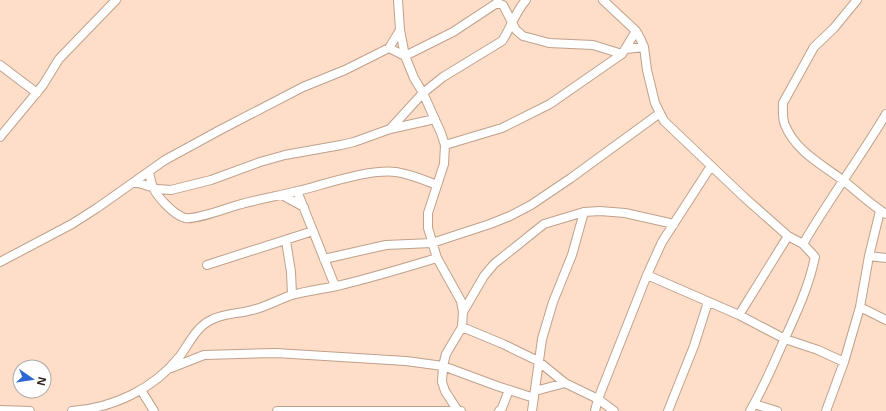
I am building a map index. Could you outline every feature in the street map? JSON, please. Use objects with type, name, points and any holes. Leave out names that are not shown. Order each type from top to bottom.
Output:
[{"type":"street","points":[[0,137],[37,92],[59,59],[116,0]]},
{"type":"street","points":[[398,0],[400,30],[405,56],[414,78],[423,93],[442,133],[445,145],[444,164],[428,213],[428,228],[437,258],[461,302],[464,312]]},
{"type":"street","points":[[390,129],[423,93],[443,77],[502,41],[508,33],[516,13],[526,0]]},
{"type":"street","points":[[603,0],[636,31],[644,47],[647,70],[655,103],[664,121],[788,236],[803,244],[815,258],[812,272],[802,300],[767,380],[752,407],[777,411]]},
{"type":"street","points":[[826,411],[844,362],[860,307],[869,256],[883,212],[844,181],[814,160],[794,141],[784,124],[783,104],[814,47],[834,28],[857,0]]},
{"type":"street","points":[[405,56],[453,32],[497,3],[503,5],[516,30],[523,36],[533,39],[548,43],[593,45],[624,51],[644,47]]},
{"type":"street","points":[[0,262],[72,224],[165,160],[303,87],[345,70],[389,48],[400,30]]},
{"type":"street","points":[[445,145],[487,133],[550,104],[624,51],[636,31]]},
{"type":"street","points":[[389,48],[405,56]]},
{"type":"street","points":[[0,65],[37,92]]},
{"type":"street","points":[[324,259],[386,245],[432,243],[510,216],[531,205],[660,114]]},
{"type":"street","points":[[803,244],[820,214],[844,181],[886,114]]},
{"type":"street","points":[[135,182],[153,188],[171,190],[211,180],[260,162],[285,155],[354,142],[390,129],[435,119]]},
{"type":"street","points":[[595,411],[598,399],[647,275],[662,242],[711,166]]},
{"type":"street","points":[[149,172],[153,188],[169,208],[178,215],[187,218],[200,216],[336,180],[372,174],[395,172],[412,175],[437,184]]},
{"type":"street","points":[[297,191],[336,286]]},
{"type":"street","points":[[282,195],[304,207]]},
{"type":"street","points":[[458,411],[445,391],[442,382],[443,366],[446,354],[462,327],[464,312],[484,276],[504,255],[544,224],[584,212],[625,212],[674,224]]},
{"type":"street","points":[[532,411],[542,339],[553,302],[572,255],[584,212]]},
{"type":"street","points":[[206,265],[286,241],[313,231]]},
{"type":"street","points":[[739,315],[788,236]]},
{"type":"street","points":[[286,241],[291,272],[292,295]]},
{"type":"street","points":[[869,256],[886,258]]},
{"type":"street","points":[[72,411],[99,406],[131,396],[152,384],[171,368],[196,332],[210,320],[252,310],[292,295],[383,275],[437,258]]},
{"type":"street","points":[[647,275],[739,315],[785,339],[818,350],[844,362]]},
{"type":"street","points":[[668,411],[694,346],[708,302]]},
{"type":"street","points":[[860,307],[886,320]]},
{"type":"street","points":[[462,327],[538,361],[565,383],[598,399],[609,410]]},
{"type":"street","points":[[171,368],[204,355],[276,352],[406,361],[443,366],[510,390],[535,395],[565,383]]},
{"type":"street","points":[[141,390],[154,411]]},
{"type":"street","points":[[500,411],[510,390]]},
{"type":"street","points":[[0,410],[30,411]]},
{"type":"street","points":[[277,411],[462,411]]}]
